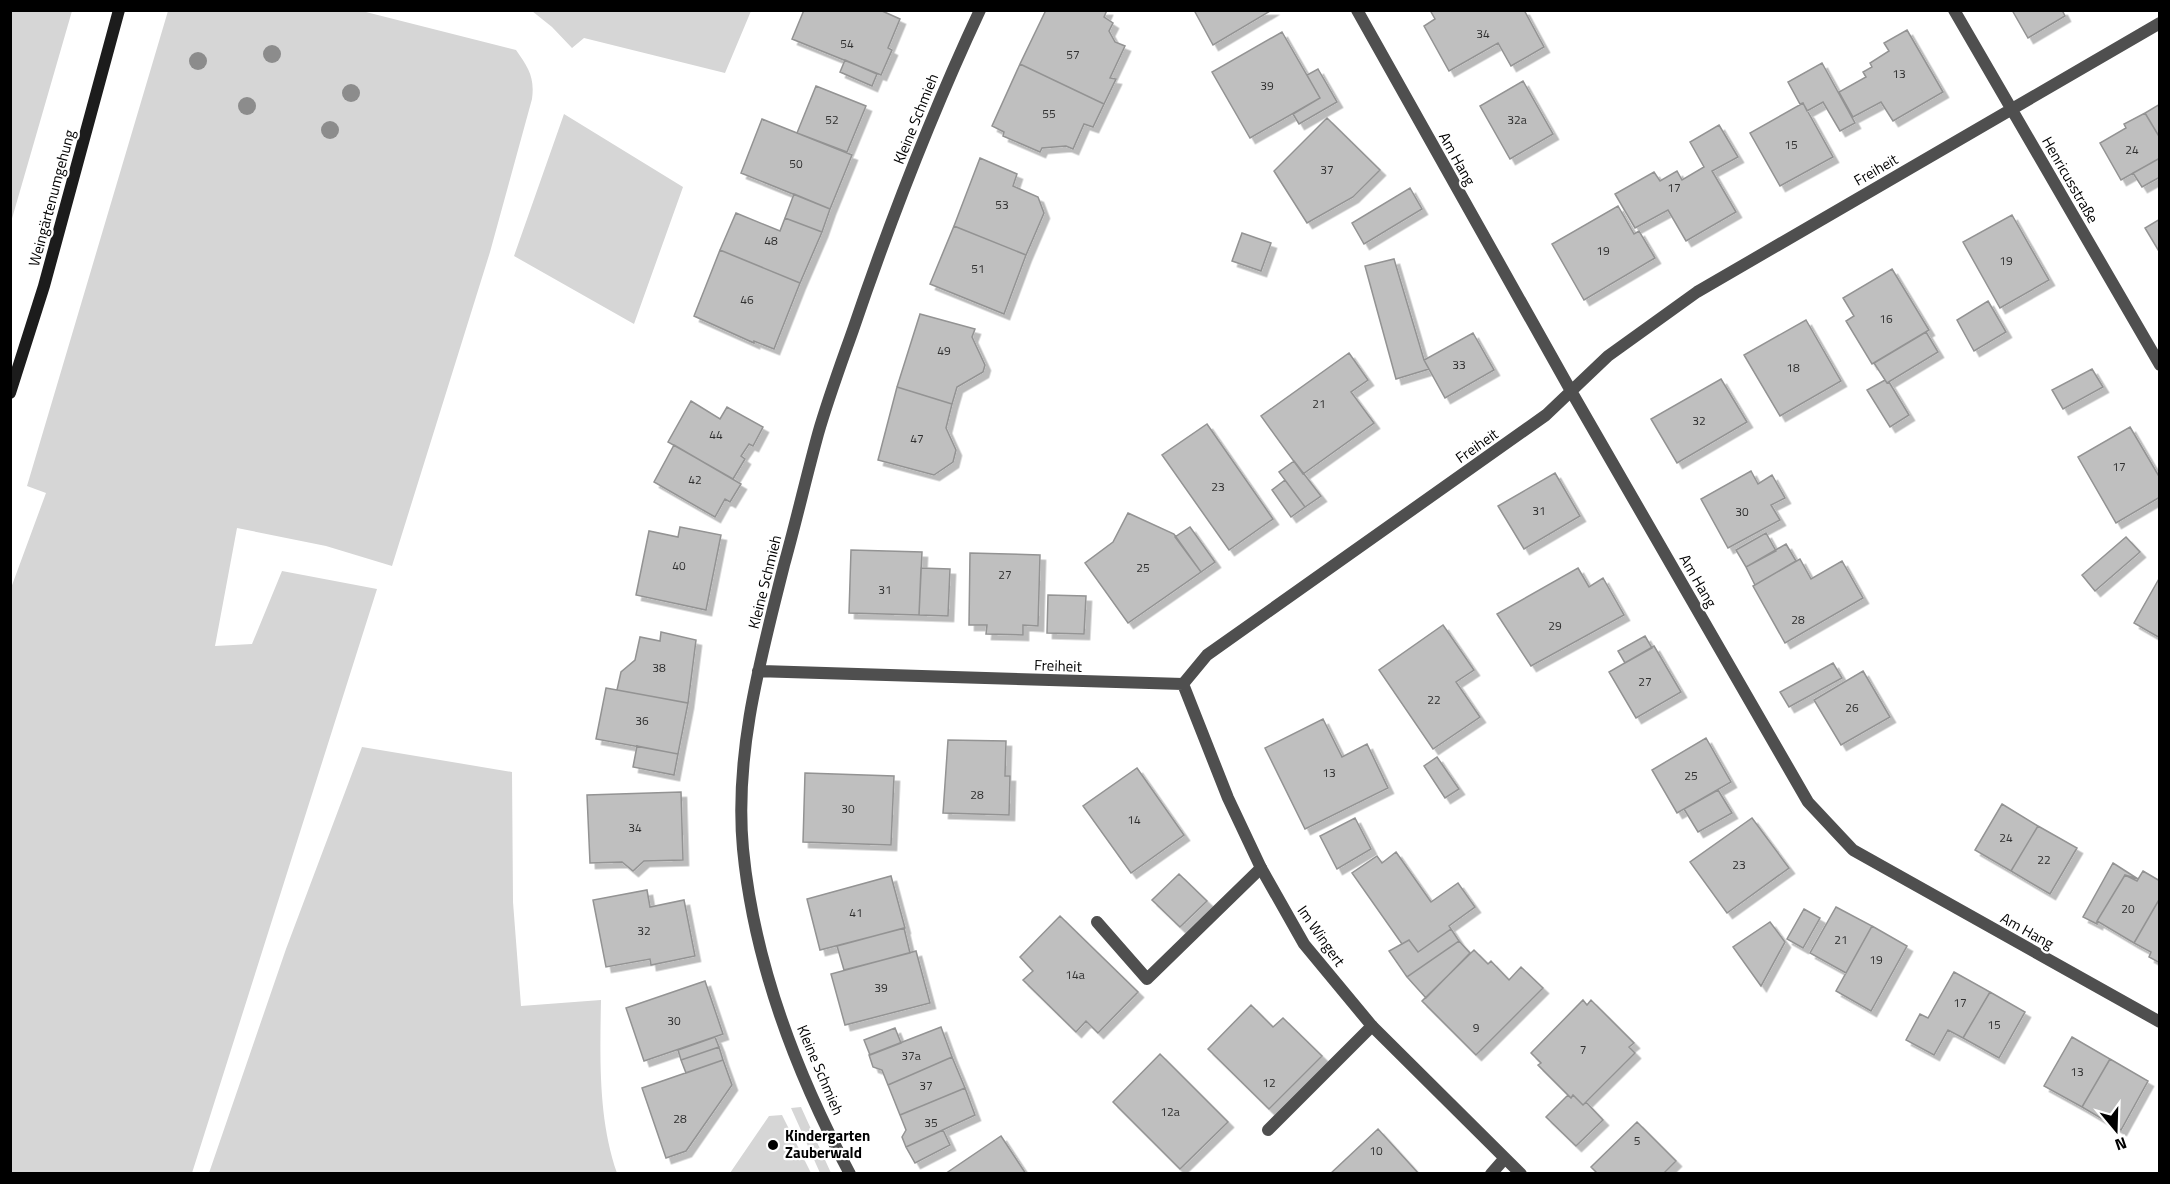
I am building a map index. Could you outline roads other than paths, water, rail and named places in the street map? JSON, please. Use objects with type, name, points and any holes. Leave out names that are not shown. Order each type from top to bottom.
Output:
[{"type":"main road","name":"Weingärtenumgehung","points":[[10,393],[44,286],[118,10]]},
{"type":"street","name":"Kleine Schmieh","points":[[850,1173],[802,1070],[768,984],[752,923],[743,846],[743,782],[749,717],[758,671],[819,432],[886,233],[941,94],[980,10]]},
{"type":"street","name":"Am Hang","points":[[1357,10],[1571,391],[1808,802],[1829,828],[1853,850],[2160,1022]]},
{"type":"street","name":"Henricusstraße","points":[[1954,10],[2160,365]]},
{"type":"street","name":"Freiheit","points":[[758,671],[1183,684],[1207,655],[1546,415],[1608,356],[1697,292],[2160,23]]},
{"type":"street","name":"Im Wingert","points":[[1183,684],[1228,798],[1261,868],[1305,944],[1372,1026],[1521,1173]]},
{"type":"street","points":[[1097,922],[1147,979],[1261,868]]},
{"type":"street","points":[[1268,1130],[1372,1026]]},
{"type":"street","points":[[1491,1173],[1505,1158]]},
{"type":"place","name":"Kindergarten Zauberwald","points":[[773,1145]]}]
